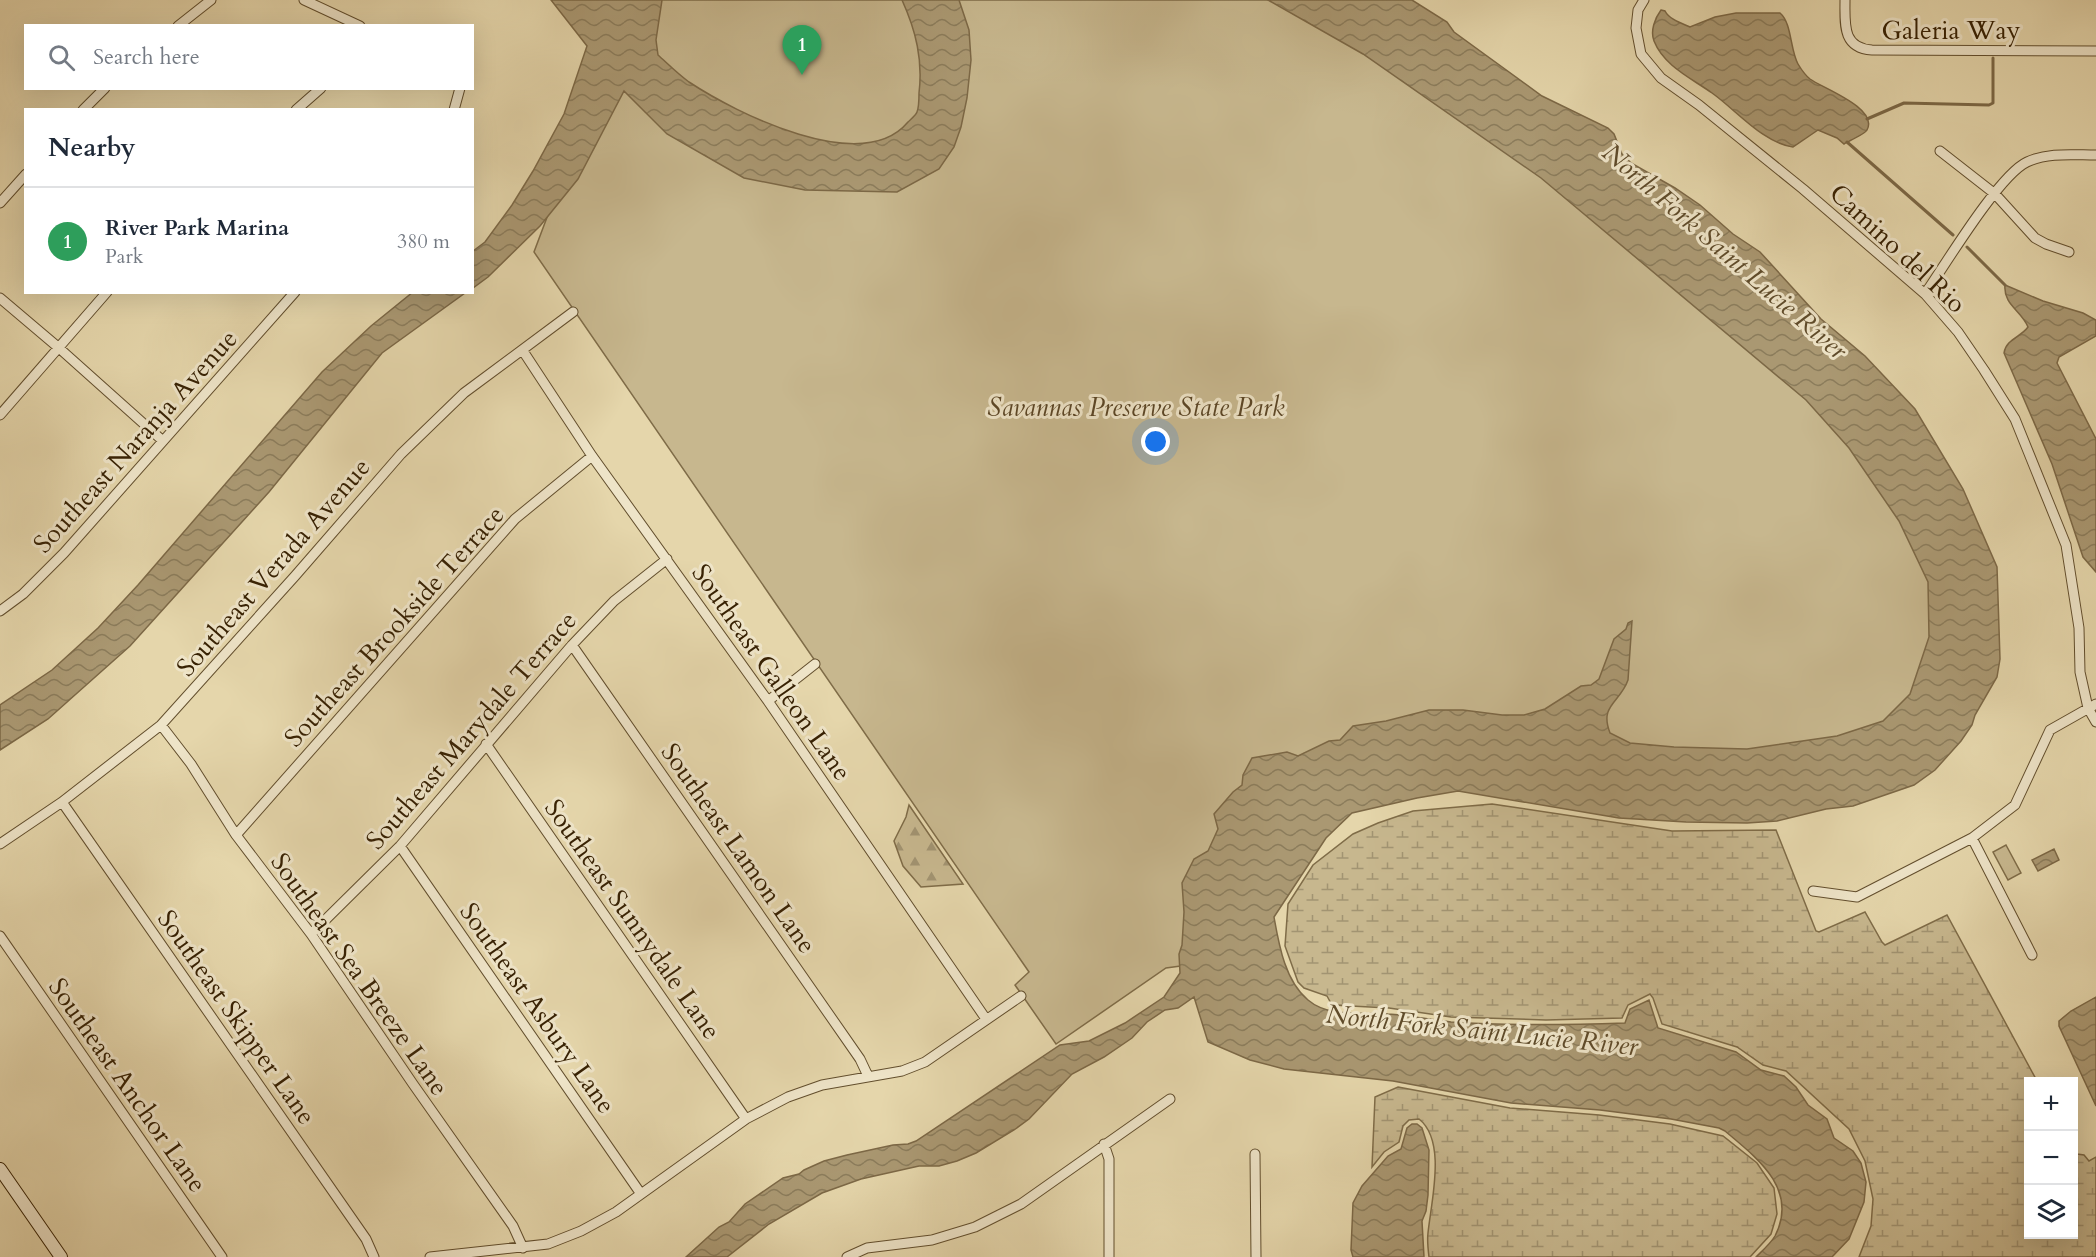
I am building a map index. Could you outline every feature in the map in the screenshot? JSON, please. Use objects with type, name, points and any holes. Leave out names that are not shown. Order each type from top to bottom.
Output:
[{"type":"street","points":[[181,24],[211,0]]},
{"type":"street","points":[[304,0],[356,24]]},
{"type":"street","name":"Camino del Rio","points":[[1644,0],[1638,10],[1636,28],[1641,54],[1661,78],[1699,105],[1803,189],[1925,294],[1958,332],[2015,419],[2066,545],[2079,628],[2080,672],[2096,723]]},
{"type":"street","name":"Galeria Way","points":[[1845,0],[1847,34],[1852,43],[1860,49],[2096,51]]},
{"type":"street","points":[[85,108],[103,90]]},
{"type":"street","points":[[298,108],[319,90]]},
{"type":"street","points":[[455,108],[459,90]]},
{"type":"street","points":[[1940,152],[1995,194],[2035,238],[2069,252]]},
{"type":"street","points":[[1925,294],[1995,194],[2016,169],[2034,159],[2058,155],[2096,155]]},
{"type":"street","points":[[0,203],[24,176]]},
{"type":"street","points":[[0,415],[105,294]]},
{"type":"street","name":"Southeast Naranja Avenue","points":[[0,611],[23,594],[64,554],[293,294]]},
{"type":"street","points":[[0,298],[164,441]]},
{"type":"street","name":"Southeast Verada Avenue","points":[[0,844],[62,802],[161,725],[295,576],[400,454],[464,393],[573,312]]},
{"type":"street","name":"Southeast Galleon Lane","points":[[523,351],[592,456],[768,701],[986,1019]]},
{"type":"street","name":"Southeast Brookside Terrace","points":[[236,835],[515,519],[592,456]]},
{"type":"street","name":"Southeast Marydale Terrace","points":[[311,934],[400,846],[572,645],[614,601],[667,559]]},
{"type":"street","name":"Southeast Lamon Lane","points":[[572,645],[860,1059],[868,1076]]},
{"type":"street","points":[[768,701],[815,664]]},
{"type":"street","points":[[1813,891],[1857,897],[1972,838],[2015,805],[2050,730],[2092,706]]},
{"type":"street","name":"Southeast Sea Breeze Lane","points":[[161,725],[191,764],[236,835],[311,934],[412,1084],[513,1226],[523,1248]]},
{"type":"street","name":"Southeast Sunnydale Lane","points":[[486,744],[746,1119]]},
{"type":"street","name":"Southeast Skipper Lane","points":[[62,802],[366,1239],[374,1257]]},
{"type":"street","points":[[1972,838],[2032,955]]},
{"type":"street","name":"Southeast Asbury Lane","points":[[400,846],[641,1194]]},
{"type":"street","name":"Southeast Anchor Lane","points":[[0,936],[222,1257]]},
{"type":"street","points":[[430,1257],[548,1244],[581,1231],[616,1212],[746,1119],[788,1097],[822,1085],[902,1071],[925,1062],[1021,996]]},
{"type":"street","points":[[847,1257],[867,1248],[932,1240],[975,1227],[1021,1203],[1170,1099]]},
{"type":"street","points":[[1104,1144],[1109,1159],[1109,1257]]},
{"type":"street","points":[[1255,1154],[1256,1257]]},
{"type":"street","points":[[0,1169],[61,1257]]},
{"type":"green space","name":"Savannas Preserve State Park","points":[[599,0],[1336,0],[1898,430],[1959,639],[1883,750],[1309,775],[1210,962],[1166,968],[1056,1044],[1015,985],[1029,972],[534,252],[573,148]]},
{"type":"green space","points":[[1492,804],[1672,831],[1776,830],[1816,931],[1819,932],[1865,912],[1885,945],[1947,915],[2035,1077],[2024,1077],[2024,1239],[2078,1239],[2078,1154],[2084,1155],[2089,1161],[2096,1157],[2096,1257],[1859,1257],[1871,1226],[1873,1199],[1865,1161],[1849,1129],[1786,1071],[1763,1065],[1737,1047],[1662,1024],[1650,994],[1628,1005],[1622,1018],[1546,1020],[1451,1017],[1389,1008],[1332,1005],[1327,996],[1304,988],[1298,982],[1285,946],[1288,904],[1313,865],[1353,834],[1413,811]]},
{"type":"green space","points":[[909,805],[963,884],[921,887],[903,866],[894,841],[906,817]]},
{"type":"green space","points":[[2006,845],[2021,873],[2008,880],[1993,852]]},
{"type":"green space","points":[[1398,1087],[1510,1108],[1599,1115],[1670,1124],[1723,1136],[1757,1163],[1774,1188],[1777,1214],[1771,1234],[1750,1257],[1429,1257],[1428,1236],[1434,1189],[1435,1157],[1428,1129],[1419,1119],[1409,1120],[1403,1126],[1399,1142],[1384,1152],[1372,1167],[1375,1097]]},
{"type":"water","points":[[551,0],[662,0],[656,40],[658,55],[677,72],[710,95],[767,123],[831,142],[861,143],[887,137],[908,122],[918,110],[919,57],[915,34],[902,0],[959,0],[969,30],[971,60],[967,98],[954,147],[939,169],[897,192],[805,190],[744,178],[667,134],[624,91],[578,179],[540,226],[488,277],[474,287],[474,250],[485,242],[533,171],[564,114],[587,46]]},
{"type":"water","name":"North Fork Saint Lucie River","points":[[1268,0],[1412,0],[1447,22],[1454,32],[1542,96],[1608,128],[1614,134],[1622,154],[1631,163],[1700,205],[1733,234],[1760,252],[1821,319],[1865,356],[1915,409],[1963,489],[1997,567],[2000,659],[1997,677],[1975,715],[1972,725],[1935,770],[1914,785],[1853,806],[1826,809],[1777,821],[1747,823],[1619,818],[1458,791],[1417,798],[1352,813],[1326,838],[1274,917],[1288,973],[1308,1000],[1326,1010],[1494,1024],[1625,1023],[1630,1009],[1649,1000],[1658,1028],[1736,1052],[1761,1070],[1784,1076],[1796,1087],[1808,1105],[1827,1119],[1834,1138],[1853,1151],[1861,1163],[1866,1182],[1864,1202],[1849,1239],[1832,1257],[1756,1257],[1775,1236],[1781,1219],[1782,1204],[1778,1189],[1771,1176],[1750,1152],[1719,1128],[1600,1110],[1511,1103],[1393,1081],[1284,1069],[1250,1060],[1208,1042],[1194,997],[1178,1008],[1165,1010],[1147,1022],[1132,1038],[1104,1057],[1072,1074],[1029,1119],[976,1153],[939,1166],[919,1166],[861,1179],[822,1193],[769,1224],[727,1257],[686,1257],[719,1227],[729,1222],[745,1204],[783,1178],[799,1174],[824,1161],[916,1141],[1060,1045],[1089,1041],[1125,1023],[1164,997],[1180,973],[1179,954],[1182,945],[1184,912],[1182,883],[1194,859],[1208,851],[1218,829],[1214,814],[1242,785],[1243,775],[1252,758],[1287,752],[1298,756],[1329,741],[1340,740],[1353,726],[1386,721],[1429,710],[1524,715],[1545,709],[1581,686],[1591,685],[1599,679],[1614,639],[1632,621],[1628,680],[1607,716],[1610,733],[1630,743],[1747,749],[1837,736],[1883,721],[1910,694],[1929,637],[1928,582],[1899,521],[1849,448],[1806,400],[1541,178],[1363,54]]},
{"type":"water","points":[[1661,10],[1690,27],[1715,17],[1736,13],[1780,13],[1787,23],[1795,58],[1803,72],[1810,79],[1848,100],[1865,114],[1868,122],[1867,130],[1844,144],[1837,138],[1818,130],[1793,147],[1771,139],[1664,58],[1654,41],[1653,33],[1655,21]]},
{"type":"water","points":[[2005,285],[2043,301],[2083,313],[2096,320],[2096,336],[2059,357],[2057,363],[2096,439],[2096,572],[2083,557],[2052,464],[2004,353],[2008,344],[2028,327],[2007,298]]},
{"type":"water","points":[[411,294],[464,294],[382,353],[269,492],[130,646],[48,719],[0,750],[0,705],[52,670],[98,628],[322,372],[371,326]]},
{"type":"water","points":[[2054,849],[2059,860],[2038,871],[2032,860]]},
{"type":"water","points":[[2096,997],[2096,1106],[2059,1026],[2059,1021],[2071,1011]]},
{"type":"water","points":[[1412,1124],[1417,1124],[1422,1128],[1429,1150],[1428,1195],[1422,1221],[1424,1257],[1353,1257],[1351,1250],[1353,1203],[1362,1186],[1388,1156],[1401,1149],[1407,1128]]},
{"type":"waterway","points":[[1867,119],[1904,103],[1989,105],[1993,103],[1993,58]]},
{"type":"waterway","points":[[1847,142],[1953,235]]},
{"type":"waterway","points":[[1967,247],[2005,285]]},
{"type":"place","name":"River Park Marina","points":[[802,75]]}]
